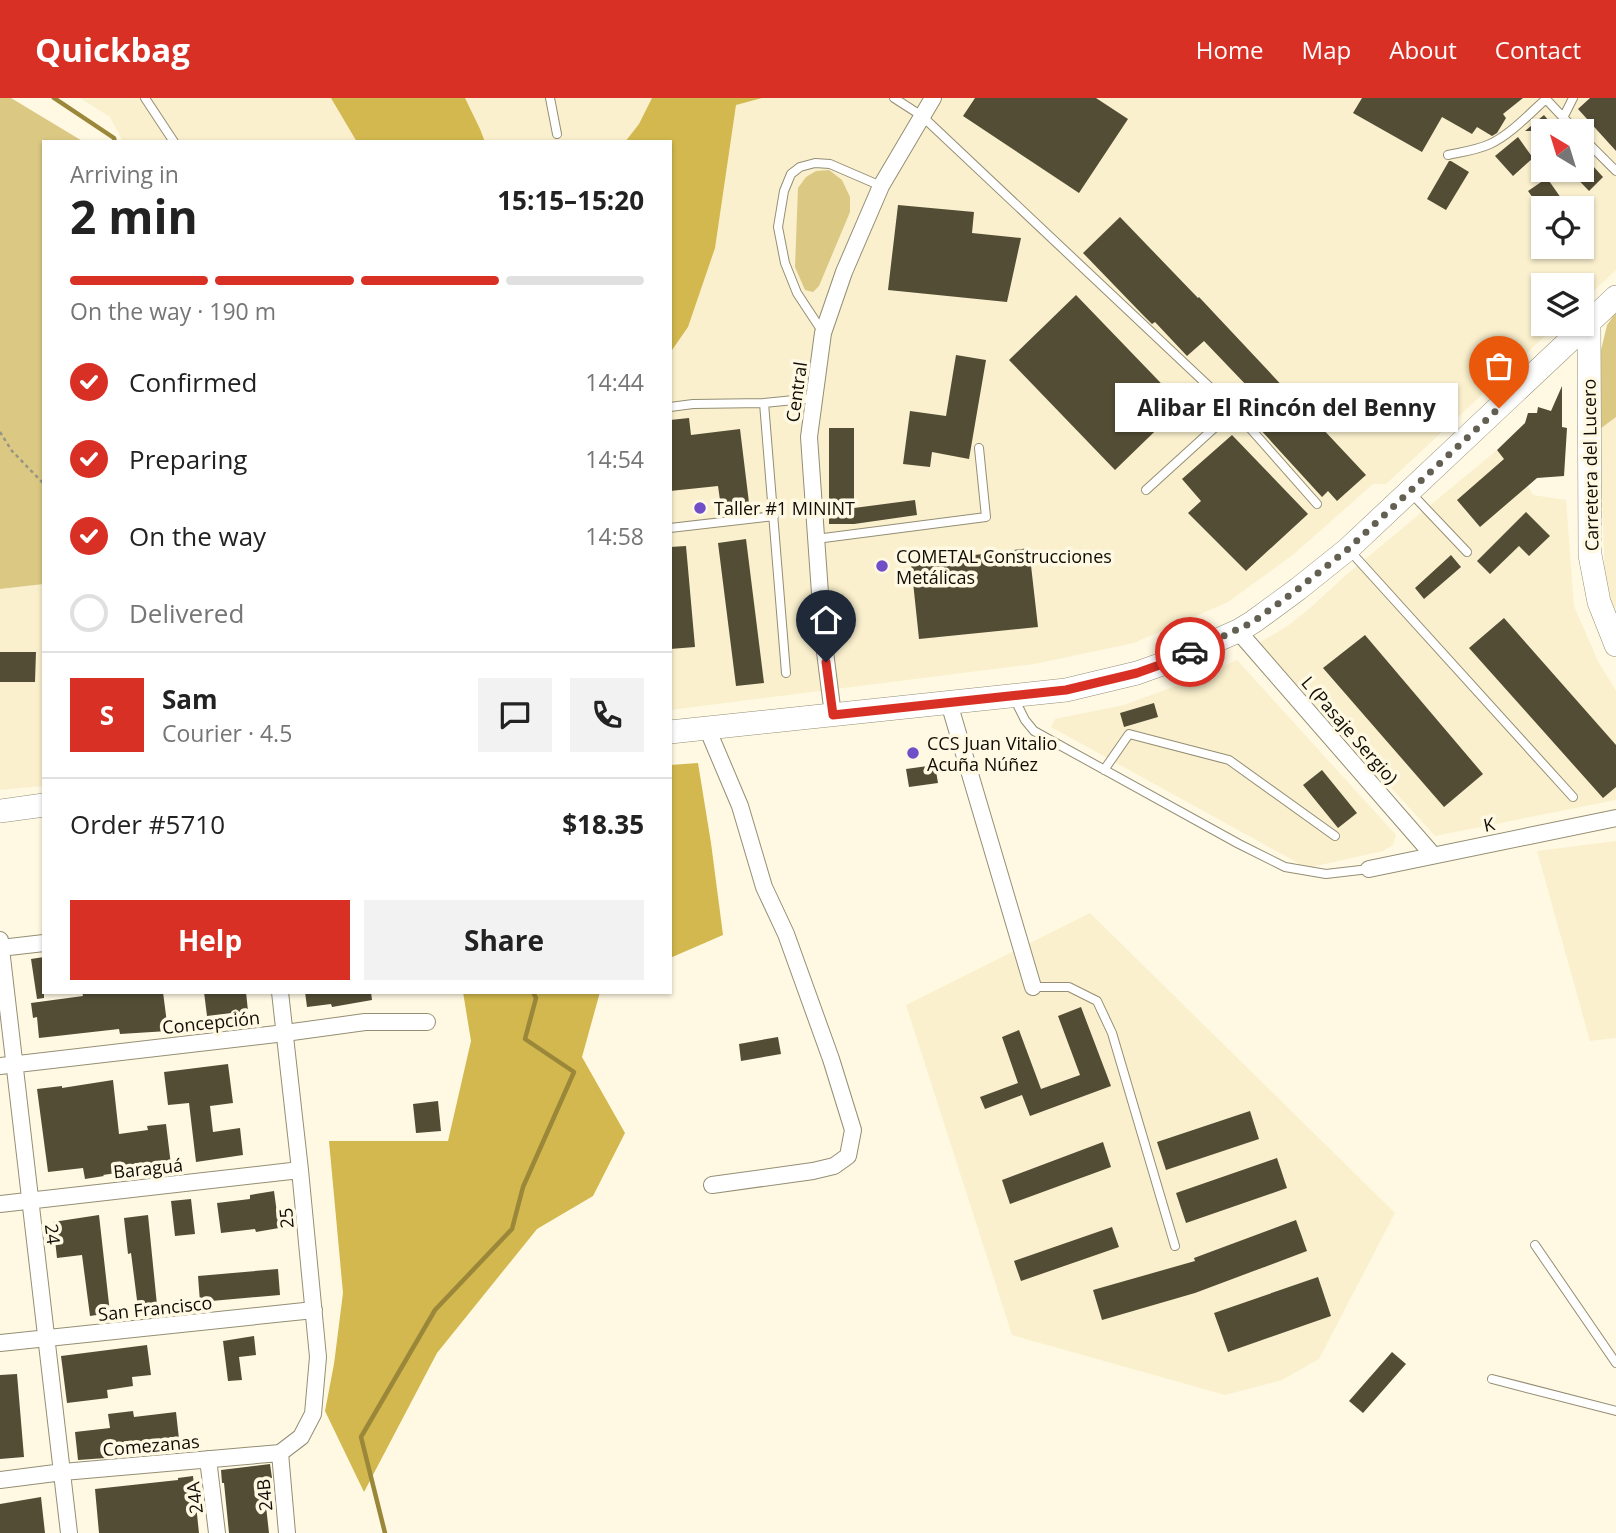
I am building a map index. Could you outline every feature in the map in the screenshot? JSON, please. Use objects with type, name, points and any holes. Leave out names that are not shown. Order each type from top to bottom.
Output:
[{"type":"main road","points":[[1594,319],[1616,297]]},
{"type":"main road","points":[[672,732],[1066,690],[1137,673],[1168,662],[1238,631],[1298,589],[1348,549],[1576,336]]},
{"type":"main road","name":"Carretera del Lucero","points":[[1589,336],[1590,555],[1599,602],[1616,645]]},
{"type":"main road","points":[[0,811],[42,805]]},
{"type":"street","name":"Central","points":[[833,715],[823,636],[809,437],[823,333],[844,272],[881,186],[933,98]]},
{"type":"street","name":"L (Pasaje Sergio)","points":[[1238,631],[1433,855]]},
{"type":"street","points":[[949,704],[1033,987]]},
{"type":"street","points":[[707,728],[740,806],[764,887],[786,934],[853,1129],[848,1157],[834,1166],[712,1185]]},
{"type":"street","name":"K","points":[[1369,869],[1616,818]]},
{"type":"street","points":[[0,945],[42,943]]},
{"type":"street","name":"24","points":[[0,945],[7,1065],[48,1338],[69,1533]]},
{"type":"street","name":"25","points":[[280,994],[318,1357],[313,1414],[301,1437],[280,1453]]},
{"type":"street","name":"Concepción","points":[[7,1065],[365,1022],[427,1022]]},
{"type":"street","name":"Baraguá","points":[[0,1204],[300,1170]]},
{"type":"street","name":"San Francisco","points":[[0,1343],[314,1310]]},
{"type":"street","name":"Comezanas","points":[[0,1480],[280,1453]]},
{"type":"street","name":"24B","points":[[280,1453],[287,1533]]},
{"type":"street","name":"24A","points":[[208,1459],[217,1533]]},
{"type":"lane","points":[[145,98],[173,140]]},
{"type":"lane","points":[[550,98],[557,134]]},
{"type":"lane","points":[[894,98],[922,117],[1234,410],[1317,504]]},
{"type":"lane","points":[[1448,155],[1493,143],[1546,99],[1563,118],[1573,98]]},
{"type":"lane","points":[[1594,149],[1616,172]]},
{"type":"lane","points":[[823,333],[797,293],[785,263],[778,227],[783,191],[791,174],[800,167],[815,163],[830,164],[881,186]]},
{"type":"lane","points":[[672,407],[814,398]]},
{"type":"lane","points":[[764,403],[786,673]]},
{"type":"lane","points":[[1146,490],[1234,410]]},
{"type":"lane","points":[[816,539],[986,517],[979,448]]},
{"type":"lane","points":[[1409,491],[1468,552]]},
{"type":"lane","points":[[672,528],[774,516]]},
{"type":"lane","points":[[1348,549],[1573,797]]},
{"type":"lane","points":[[1013,696],[1034,731],[1285,867],[1326,874],[1369,869]]},
{"type":"lane","points":[[1104,770],[1129,734],[1229,760],[1335,836]]},
{"type":"lane","points":[[1033,987],[1069,987],[1097,1001],[1112,1033],[1175,1246]]},
{"type":"lane","points":[[1535,1245],[1616,1363]]},
{"type":"lane","points":[[1492,1379],[1616,1411]]},
{"type":"path","points":[[0,432],[12,451],[42,482]]},
{"type":"shaded area","points":[[0,98],[11,98],[81,140],[42,140],[42,584],[0,589]]},
{"type":"shaded area","points":[[80,98],[1616,98],[1616,270],[1594,291],[1594,273],[1531,273],[1531,336],[1545,336],[1386,484],[1373,484],[1294,554],[1228,602],[1134,643],[1034,664],[672,710],[672,140],[122,140],[110,117]]},
{"type":"shaded area","points":[[331,98],[465,98],[484,140],[356,140]]},
{"type":"shaded area","points":[[652,98],[762,98],[736,105],[715,248],[688,327],[672,350],[672,140],[627,140],[639,124]]},
{"type":"shaded area","points":[[829,170],[842,180],[850,197],[850,212],[819,286],[813,292],[805,290],[795,267],[798,188],[806,177],[816,171]]},
{"type":"shaded area","points":[[1616,312],[1616,417],[1600,429],[1595,375],[1607,325]]},
{"type":"shaded area","points":[[1616,417],[1616,608],[1612,605],[1605,583],[1600,429]]},
{"type":"shaded area","points":[[1497,450],[1533,495],[1566,500],[1574,606],[1598,661],[1616,691],[1616,800],[1435,836],[1259,643],[1309,609]]},
{"type":"shaded area","points":[[42,584],[42,786],[0,790],[0,589]]},
{"type":"shaded area","points":[[1237,660],[1396,835],[1393,845],[1383,851],[1307,868],[1051,727],[1055,719],[1124,705]]},
{"type":"shaded area","points":[[698,763],[723,935],[672,957],[672,765]]},
{"type":"shaded area","points":[[1616,841],[1616,1038],[1590,1041],[1537,851]]},
{"type":"shaded area","points":[[1090,913],[1395,1213],[1319,1359],[1282,1380],[1225,1395],[1012,1335],[906,1005]]},
{"type":"shaded area","points":[[463,994],[599,994],[582,1057],[625,1133],[593,1196],[537,1229],[437,1353],[364,1492],[325,1411],[343,1293],[329,1141],[448,1141],[471,1041]]},
{"type":"building","points":[[975,98],[1096,98],[1128,119],[1079,193],[963,116]]},
{"type":"building","points":[[1362,98],[1523,98],[1503,114],[1506,118],[1497,133],[1492,136],[1477,127],[1472,134],[1442,117],[1422,152],[1353,113]]},
{"type":"building","points":[[1590,98],[1616,98],[1616,151],[1594,127],[1594,119],[1587,119],[1578,109]]},
{"type":"building","points":[[1518,137],[1531,155],[1531,160],[1513,176],[1495,156]]},
{"type":"building","points":[[1449,161],[1469,172],[1446,210],[1427,199]]},
{"type":"building","points":[[1594,167],[1603,177],[1589,191],[1580,182],[1594,182]]},
{"type":"building","points":[[1541,182],[1550,182],[1560,196],[1532,196],[1528,191]]},
{"type":"building","points":[[898,205],[974,212],[972,233],[1021,238],[1007,302],[888,290]]},
{"type":"building","points":[[1120,217],[1366,475],[1337,501],[1328,491],[1322,497],[1258,427],[1273,413],[1204,341],[1187,356],[1083,253]]},
{"type":"building","points":[[1076,295],[1182,405],[1115,470],[1009,360]]},
{"type":"building","points":[[956,355],[986,360],[969,459],[932,452],[930,467],[903,464],[910,411],[946,416]]},
{"type":"building","points":[[1562,386],[1562,427],[1567,428],[1564,476],[1537,478],[1480,527],[1457,500],[1504,459],[1497,450],[1525,423],[1528,413],[1537,413],[1538,407],[1551,411]]},
{"type":"building","points":[[689,418],[691,435],[740,429],[750,511],[722,514],[718,486],[672,491],[672,420]]},
{"type":"building","points":[[829,428],[854,428],[854,508],[915,500],[917,515],[854,524],[829,524]]},
{"type":"building","points":[[1232,435],[1308,514],[1246,571],[1188,513],[1201,501],[1182,479]]},
{"type":"building","points":[[1526,512],[1550,536],[1529,556],[1519,546],[1490,574],[1477,561]]},
{"type":"building","points":[[746,539],[764,683],[736,686],[718,543]]},
{"type":"building","points":[[686,546],[695,647],[672,649],[672,547]]},
{"type":"building","points":[[1029,548],[1038,627],[919,639],[911,563]]},
{"type":"building","points":[[1451,555],[1461,567],[1424,599],[1415,588]]},
{"type":"building","points":[[1504,618],[1616,745],[1616,787],[1603,798],[1469,648]]},
{"type":"building","points":[[1365,635],[1483,774],[1444,807],[1323,668]]},
{"type":"building","points":[[0,652],[36,652],[35,682],[0,682]]},
{"type":"building","points":[[1154,703],[1158,717],[1124,727],[1120,713]]},
{"type":"building","points":[[935,765],[938,783],[909,787],[906,769]]},
{"type":"building","points":[[1322,770],[1357,813],[1338,828],[1303,785]]},
{"type":"building","points":[[42,957],[44,998],[37,999],[31,959]]},
{"type":"building","points":[[163,994],[168,1031],[120,1034],[119,1029],[39,1038],[37,1017],[33,1018],[31,1003],[83,996]]},
{"type":"building","points":[[204,994],[246,994],[248,1011],[207,1016]]},
{"type":"building","points":[[305,994],[371,994],[372,1000],[332,1007],[331,1004],[307,1007]]},
{"type":"building","points":[[1081,1007],[1111,1086],[1030,1116],[1022,1095],[985,1109],[980,1097],[1018,1083],[1002,1037],[1019,1030],[1041,1089],[1080,1075],[1058,1016]]},
{"type":"building","points":[[778,1037],[781,1054],[741,1061],[739,1044]]},
{"type":"building","points":[[228,1064],[233,1103],[210,1106],[213,1132],[240,1128],[243,1155],[196,1162],[189,1103],[168,1105],[164,1072]]},
{"type":"building","points":[[113,1080],[119,1134],[148,1130],[147,1126],[166,1124],[171,1165],[85,1179],[83,1168],[48,1172],[37,1089]]},
{"type":"building","points":[[438,1101],[441,1131],[416,1133],[413,1104]]},
{"type":"building","points":[[1250,1111],[1259,1139],[1166,1170],[1157,1142]]},
{"type":"building","points":[[1103,1142],[1111,1167],[1010,1204],[1002,1180]]},
{"type":"building","points":[[1277,1158],[1287,1188],[1186,1223],[1176,1193]]},
{"type":"building","points":[[274,1191],[279,1228],[221,1233],[217,1203],[250,1199],[250,1195]]},
{"type":"building","points":[[191,1199],[195,1234],[175,1236],[171,1201]]},
{"type":"building","points":[[99,1215],[110,1313],[90,1316],[82,1255],[57,1258],[53,1222]]},
{"type":"building","points":[[148,1215],[157,1305],[138,1308],[124,1218]]},
{"type":"building","points":[[1296,1220],[1307,1251],[1195,1293],[1102,1320],[1093,1290],[1195,1261],[1194,1258]]},
{"type":"building","points":[[1112,1227],[1119,1247],[1021,1281],[1014,1261]]},
{"type":"building","points":[[278,1269],[280,1295],[200,1302],[198,1276]]},
{"type":"building","points":[[1318,1277],[1331,1316],[1228,1352],[1214,1313]]},
{"type":"building","points":[[254,1336],[256,1355],[239,1357],[242,1380],[228,1381],[223,1341]]},
{"type":"building","points":[[147,1345],[151,1375],[132,1377],[133,1386],[107,1390],[108,1398],[67,1403],[61,1356]]},
{"type":"building","points":[[1392,1352],[1406,1364],[1363,1413],[1349,1401]]},
{"type":"building","points":[[17,1374],[24,1457],[0,1459],[0,1375]]},
{"type":"building","points":[[133,1411],[134,1417],[176,1412],[179,1439],[105,1448],[106,1458],[78,1460],[75,1432],[110,1428],[108,1414]]},
{"type":"building","points":[[270,1464],[272,1478],[263,1479],[269,1533],[229,1533],[221,1470]]},
{"type":"building","points":[[193,1476],[199,1533],[99,1533],[95,1489]]},
{"type":"building","points":[[41,1497],[45,1533],[0,1533],[0,1504]]},
{"type":"waterway","points":[[54,98],[114,140]]},
{"type":"waterway","points":[[385,1533],[361,1437],[435,1310],[512,1229],[523,1187],[574,1072],[525,1039],[536,998],[534,994]]},
{"type":"way so far","points":[[1190,652],[1238,631],[1298,589],[1348,549],[1499,408]]},
{"type":"place","name":"Alibar El Rincón del Benny","points":[[1499,408]]},
{"type":"place","name":"Taller #1 MININT","points":[[700,508]]},
{"type":"place","name":"COMETAL Construcciones Metálicas","points":[[882,566]]},
{"type":"place","name":"CCS Juan Vitalio Acuña Núñez","points":[[913,753]]},
{"type":"route","points":[[826,662],[833,715],[1066,690],[1137,673],[1190,652]]}]
